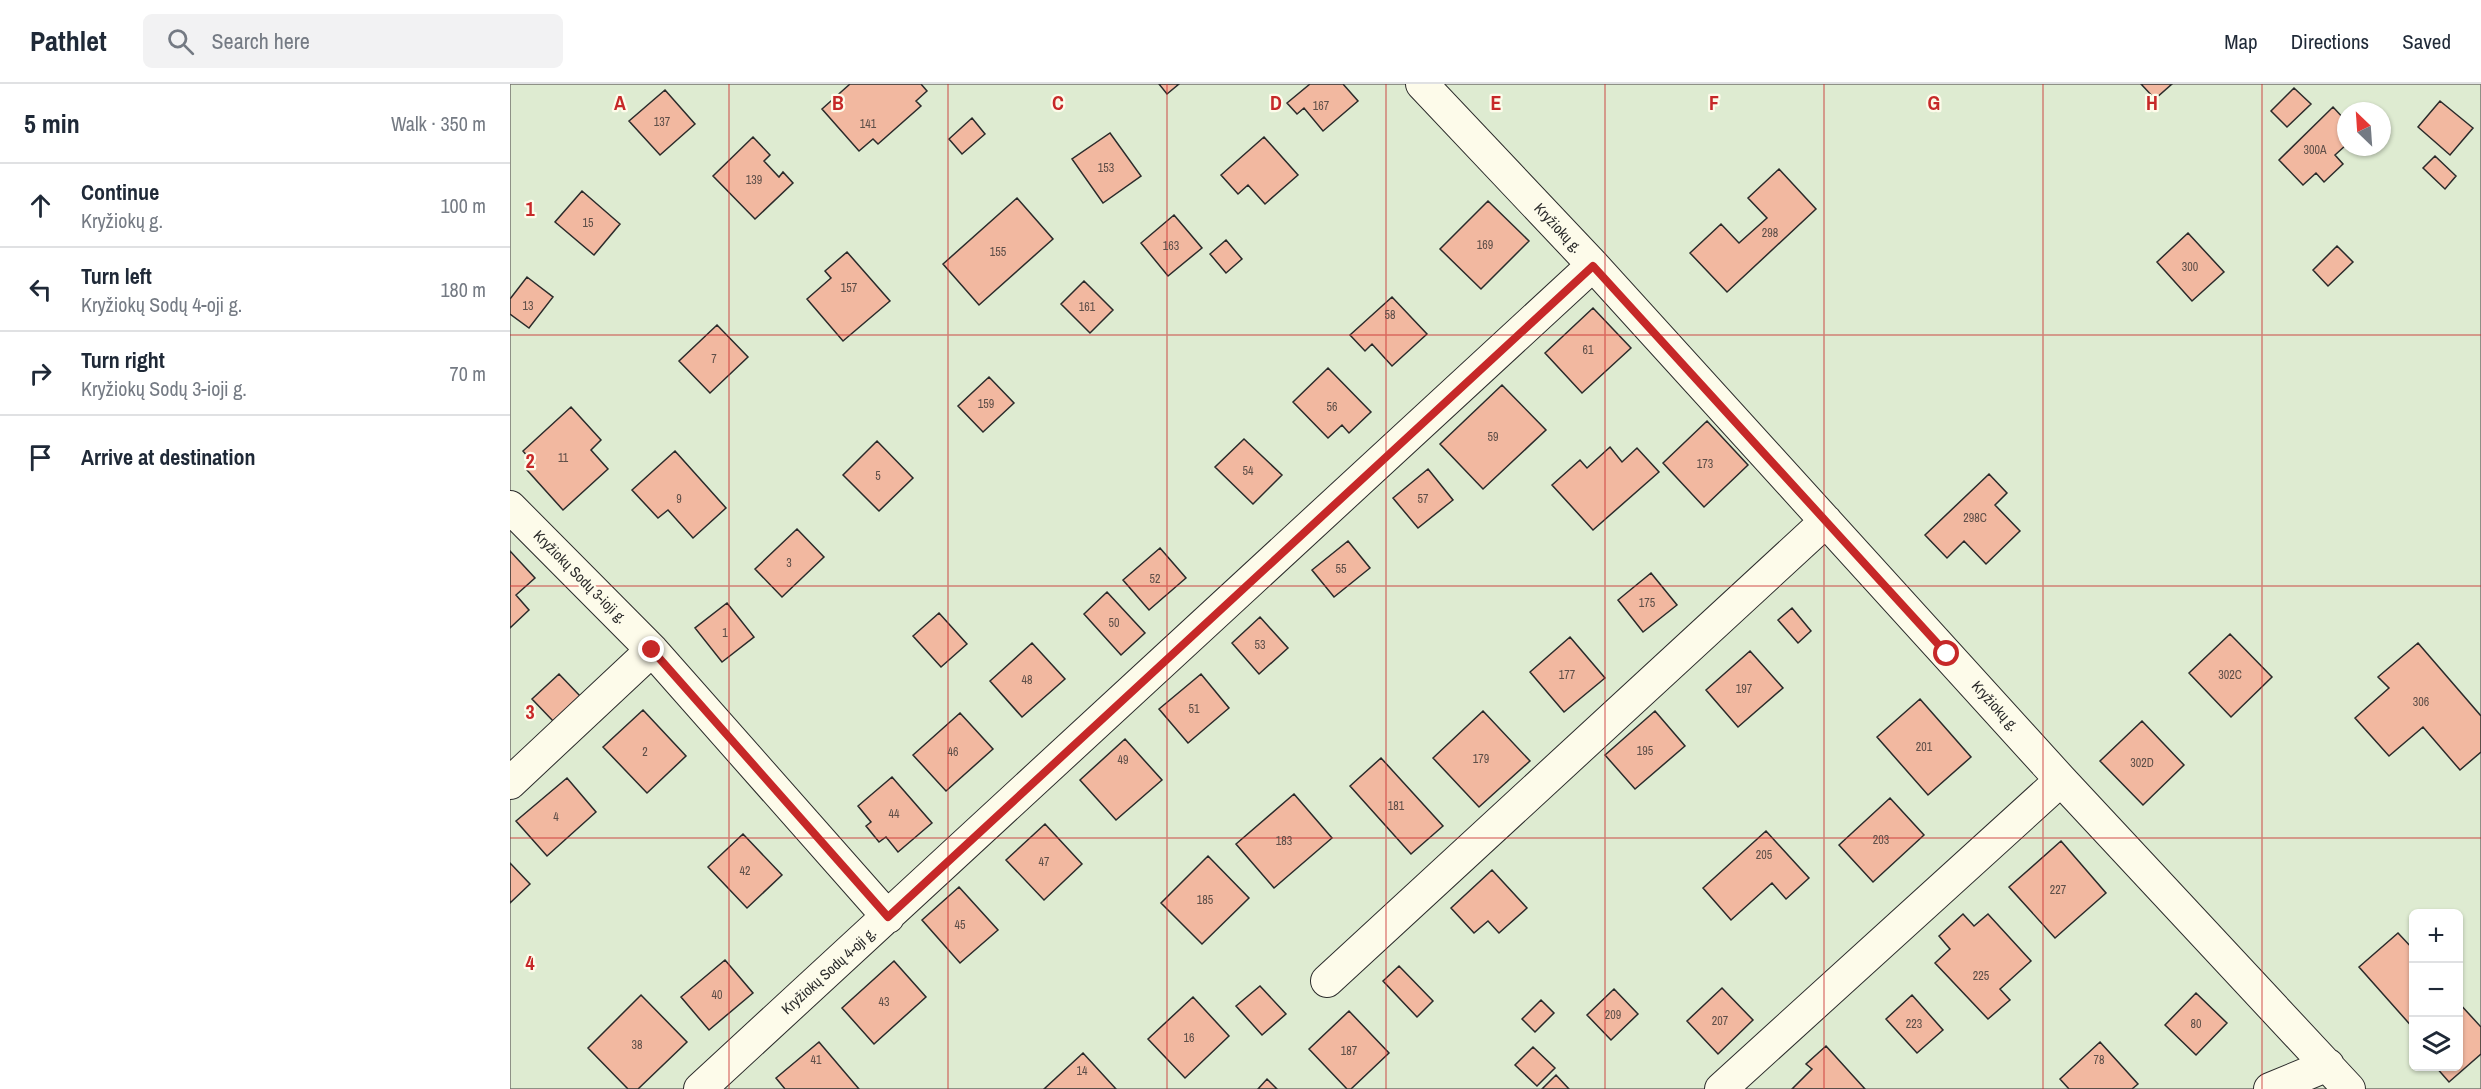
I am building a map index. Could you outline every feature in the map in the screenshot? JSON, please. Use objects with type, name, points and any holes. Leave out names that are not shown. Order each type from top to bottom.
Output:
[{"type":"street","name":"Kryžiokų g.","points":[[1422,84],[1593,266],[2061,780],[2349,1089]]},
{"type":"street","name":"Kryžiokų Sodų 4-oji g.","points":[[700,1089],[1593,266]]},
{"type":"street","name":"Kryžiokų Sodų 3-ioji g.","points":[[510,507],[652,650],[888,917]]},
{"type":"street","points":[[1327,981],[1826,521]]},
{"type":"street","points":[[510,783],[652,650]]},
{"type":"street","points":[[1721,1089],[2061,780]]},
{"type":"street","points":[[2270,1089],[2328,1065]]},
{"type":"green space","points":[[510,84],[2481,84],[2481,1089],[510,1089]]},
{"type":"building","points":[[850,84],[921,84],[927,91],[916,101],[921,106],[878,144],[873,139],[859,151],[822,109]]},
{"type":"building","points":[[1159,84],[1179,84],[1167,94]]},
{"type":"building","points":[[1310,84],[1343,84],[1358,101],[1323,131],[1304,108],[1297,114],[1287,103]]},
{"type":"building","points":[[2141,84],[2172,84],[2155,99]]},
{"type":"building","points":[[2294,88],[2311,104],[2287,127],[2271,111]]},
{"type":"building","points":[[665,90],[695,124],[660,155],[629,121]]},
{"type":"building","points":[[2440,101],[2473,128],[2450,155],[2418,127]]},
{"type":"building","points":[[2333,107],[2337,111],[2337,153],[2335,155],[2343,164],[2324,182],[2316,173],[2303,185],[2279,160]]},
{"type":"building","points":[[972,118],[985,134],[962,154],[949,139]]},
{"type":"building","points":[[1110,133],[1141,176],[1103,203],[1072,159]]},
{"type":"building","points":[[753,137],[770,155],[764,161],[779,177],[783,172],[793,183],[755,219],[713,176]]},
{"type":"building","points":[[1264,137],[1298,175],[1265,204],[1248,185],[1238,194],[1221,175]]},
{"type":"building","points":[[2435,156],[2456,176],[2445,189],[2423,168]]},
{"type":"building","points":[[1779,169],[1816,209],[1727,292],[1690,253],[1721,224],[1739,243],[1767,218],[1748,198]]},
{"type":"building","points":[[582,191],[620,224],[594,255],[555,222]]},
{"type":"building","points":[[1017,198],[1053,239],[979,305],[943,264]]},
{"type":"building","points":[[1488,201],[1529,241],[1481,289],[1440,249]]},
{"type":"building","points":[[1174,215],[1202,248],[1168,276],[1141,243]]},
{"type":"building","points":[[2188,233],[2224,272],[2192,301],[2157,262]]},
{"type":"building","points":[[1226,240],[1242,259],[1226,273],[1210,254]]},
{"type":"building","points":[[2337,246],[2353,262],[2328,286],[2313,270]]},
{"type":"building","points":[[847,252],[890,301],[843,341],[807,299],[831,278],[825,271]]},
{"type":"building","points":[[527,277],[553,297],[529,328],[510,314],[510,299]]},
{"type":"building","points":[[1084,281],[1113,310],[1090,333],[1061,304]]},
{"type":"building","points":[[1392,297],[1427,334],[1392,366],[1372,344],[1365,351],[1350,335]]},
{"type":"building","points":[[1593,308],[1631,348],[1582,393],[1545,353]]},
{"type":"building","points":[[717,325],[748,357],[710,393],[679,361]]},
{"type":"building","points":[[1328,368],[1371,412],[1349,433],[1342,425],[1328,438],[1293,402]]},
{"type":"building","points":[[989,377],[1014,403],[983,432],[958,406]]},
{"type":"building","points":[[1502,385],[1546,430],[1483,489],[1440,444]]},
{"type":"building","points":[[571,407],[601,440],[591,450],[608,469],[563,510],[527,470],[534,464],[523,451]]},
{"type":"building","points":[[1707,421],[1748,465],[1704,507],[1663,463]]},
{"type":"building","points":[[1244,439],[1282,475],[1253,504],[1215,467]]},
{"type":"building","points":[[877,441],[913,478],[879,511],[843,475]]},
{"type":"building","points":[[1610,447],[1622,462],[1637,448],[1659,472],[1593,530],[1552,485],[1580,460],[1587,468]]},
{"type":"building","points":[[675,451],[726,508],[693,538],[668,510],[658,518],[632,490]]},
{"type":"building","points":[[1428,469],[1453,500],[1418,528],[1393,498]]},
{"type":"building","points":[[1989,474],[2007,493],[1995,505],[2020,531],[1986,564],[1964,541],[1947,558],[1925,535]]},
{"type":"building","points":[[797,529],[824,557],[782,597],[755,569]]},
{"type":"building","points":[[1348,541],[1370,568],[1334,597],[1312,570]]},
{"type":"building","points":[[1160,548],[1186,578],[1149,610],[1123,580]]},
{"type":"building","points":[[510,551],[535,578],[516,595],[529,610],[510,628]]},
{"type":"building","points":[[1651,573],[1677,605],[1643,632],[1618,600]]},
{"type":"building","points":[[1107,592],[1145,633],[1121,655],[1084,614]]},
{"type":"building","points":[[727,603],[754,637],[722,662],[695,628]]},
{"type":"building","points":[[1792,608],[1811,631],[1798,643],[1778,620]]},
{"type":"building","points":[[939,613],[967,644],[941,667],[913,636]]},
{"type":"building","points":[[1260,617],[1288,648],[1259,674],[1232,643]]},
{"type":"building","points":[[2230,634],[2272,677],[2231,717],[2189,673]]},
{"type":"building","points":[[1570,637],[1605,678],[1564,712],[1530,672]]},
{"type":"building","points":[[1032,643],[1065,679],[1022,717],[990,681]]},
{"type":"building","points":[[2418,643],[2481,716],[2481,752],[2460,770],[2423,727],[2389,756],[2355,718],[2389,688],[2378,677]]},
{"type":"building","points":[[1750,651],[1783,688],[1738,727],[1706,690]]},
{"type":"building","points":[[559,674],[581,697],[554,722],[532,699]]},
{"type":"building","points":[[1201,674],[1229,708],[1188,743],[1159,709]]},
{"type":"building","points":[[1920,699],[1971,757],[1928,795],[1877,737]]},
{"type":"building","points":[[643,710],[686,756],[647,793],[603,747]]},
{"type":"building","points":[[1483,711],[1530,761],[1479,807],[1433,758]]},
{"type":"building","points":[[1655,711],[1685,746],[1635,789],[1605,755]]},
{"type":"building","points":[[960,713],[993,749],[946,791],[913,755]]},
{"type":"building","points":[[2142,721],[2184,765],[2143,805],[2100,761]]},
{"type":"building","points":[[1125,739],[1162,780],[1116,820],[1080,780]]},
{"type":"building","points":[[1381,758],[1443,826],[1411,854],[1350,786]]},
{"type":"building","points":[[892,777],[932,823],[898,852],[886,837],[879,842],[866,826],[871,822],[858,806]]},
{"type":"building","points":[[567,778],[596,812],[547,856],[516,821]]},
{"type":"building","points":[[1294,794],[1332,838],[1274,888],[1236,844]]},
{"type":"building","points":[[1890,798],[1924,835],[1873,882],[1839,845]]},
{"type":"building","points":[[1045,824],[1082,864],[1044,900],[1006,860]]},
{"type":"building","points":[[1766,831],[1809,878],[1786,899],[1772,883],[1731,920],[1703,888]]},
{"type":"building","points":[[743,834],[782,875],[747,908],[708,867]]},
{"type":"building","points":[[2061,841],[2106,893],[2055,938],[2009,887]]},
{"type":"building","points":[[1208,856],[1249,898],[1202,944],[1161,903]]},
{"type":"building","points":[[510,863],[530,884],[510,903]]},
{"type":"building","points":[[1492,870],[1527,908],[1499,933],[1488,921],[1474,933],[1451,908]]},
{"type":"building","points":[[959,887],[998,930],[960,963],[922,920]]},
{"type":"building","points":[[1963,914],[1974,926],[1988,914],[2031,961],[2000,989],[2010,1000],[1988,1019],[1935,963],[1950,949],[1939,936]]},
{"type":"building","points":[[2398,933],[2409,945],[2409,1023],[2359,967]]},
{"type":"building","points":[[725,960],[753,993],[709,1030],[681,997]]},
{"type":"building","points":[[894,961],[926,997],[874,1044],[842,1008]]},
{"type":"building","points":[[1399,966],[1433,1001],[1417,1017],[1383,981]]},
{"type":"building","points":[[1260,986],[1286,1014],[1262,1035],[1236,1006]]},
{"type":"building","points":[[1722,988],[1753,1020],[1718,1054],[1687,1021]]},
{"type":"building","points":[[1614,989],[1638,1014],[1611,1040],[1587,1015]]},
{"type":"building","points":[[2196,993],[2227,1023],[2196,1055],[2165,1025]]},
{"type":"building","points":[[641,995],[687,1042],[638,1089],[628,1089],[588,1048]]},
{"type":"building","points":[[1912,995],[1943,1030],[1917,1053],[1886,1019]]},
{"type":"building","points":[[1193,997],[1229,1036],[1185,1078],[1148,1039]]},
{"type":"building","points":[[1541,1000],[1554,1013],[1535,1032],[1522,1019]]},
{"type":"building","points":[[2463,1007],[2481,1027],[2481,1054],[2463,1070]]},
{"type":"building","points":[[1349,1011],[1389,1053],[1351,1089],[1347,1089],[1309,1049]]},
{"type":"building","points":[[819,1042],[859,1089],[785,1089],[776,1078]]},
{"type":"building","points":[[2100,1042],[2138,1084],[2132,1089],[2069,1089],[2060,1079]]},
{"type":"building","points":[[1826,1046],[1865,1089],[1792,1089],[1812,1069],[1806,1064]]},
{"type":"building","points":[[1533,1047],[1555,1068],[1537,1086],[1515,1065]]},
{"type":"building","points":[[1083,1053],[1116,1089],[1044,1089]]},
{"type":"building","points":[[2439,1071],[2462,1071],[2449,1082]]},
{"type":"building","points":[[1556,1075],[1569,1089],[1542,1089]]},
{"type":"building","points":[[1267,1079],[1277,1089],[1258,1089]]},
{"type":"route","points":[[652,650],[888,917],[1593,266],[1947,654]]}]
